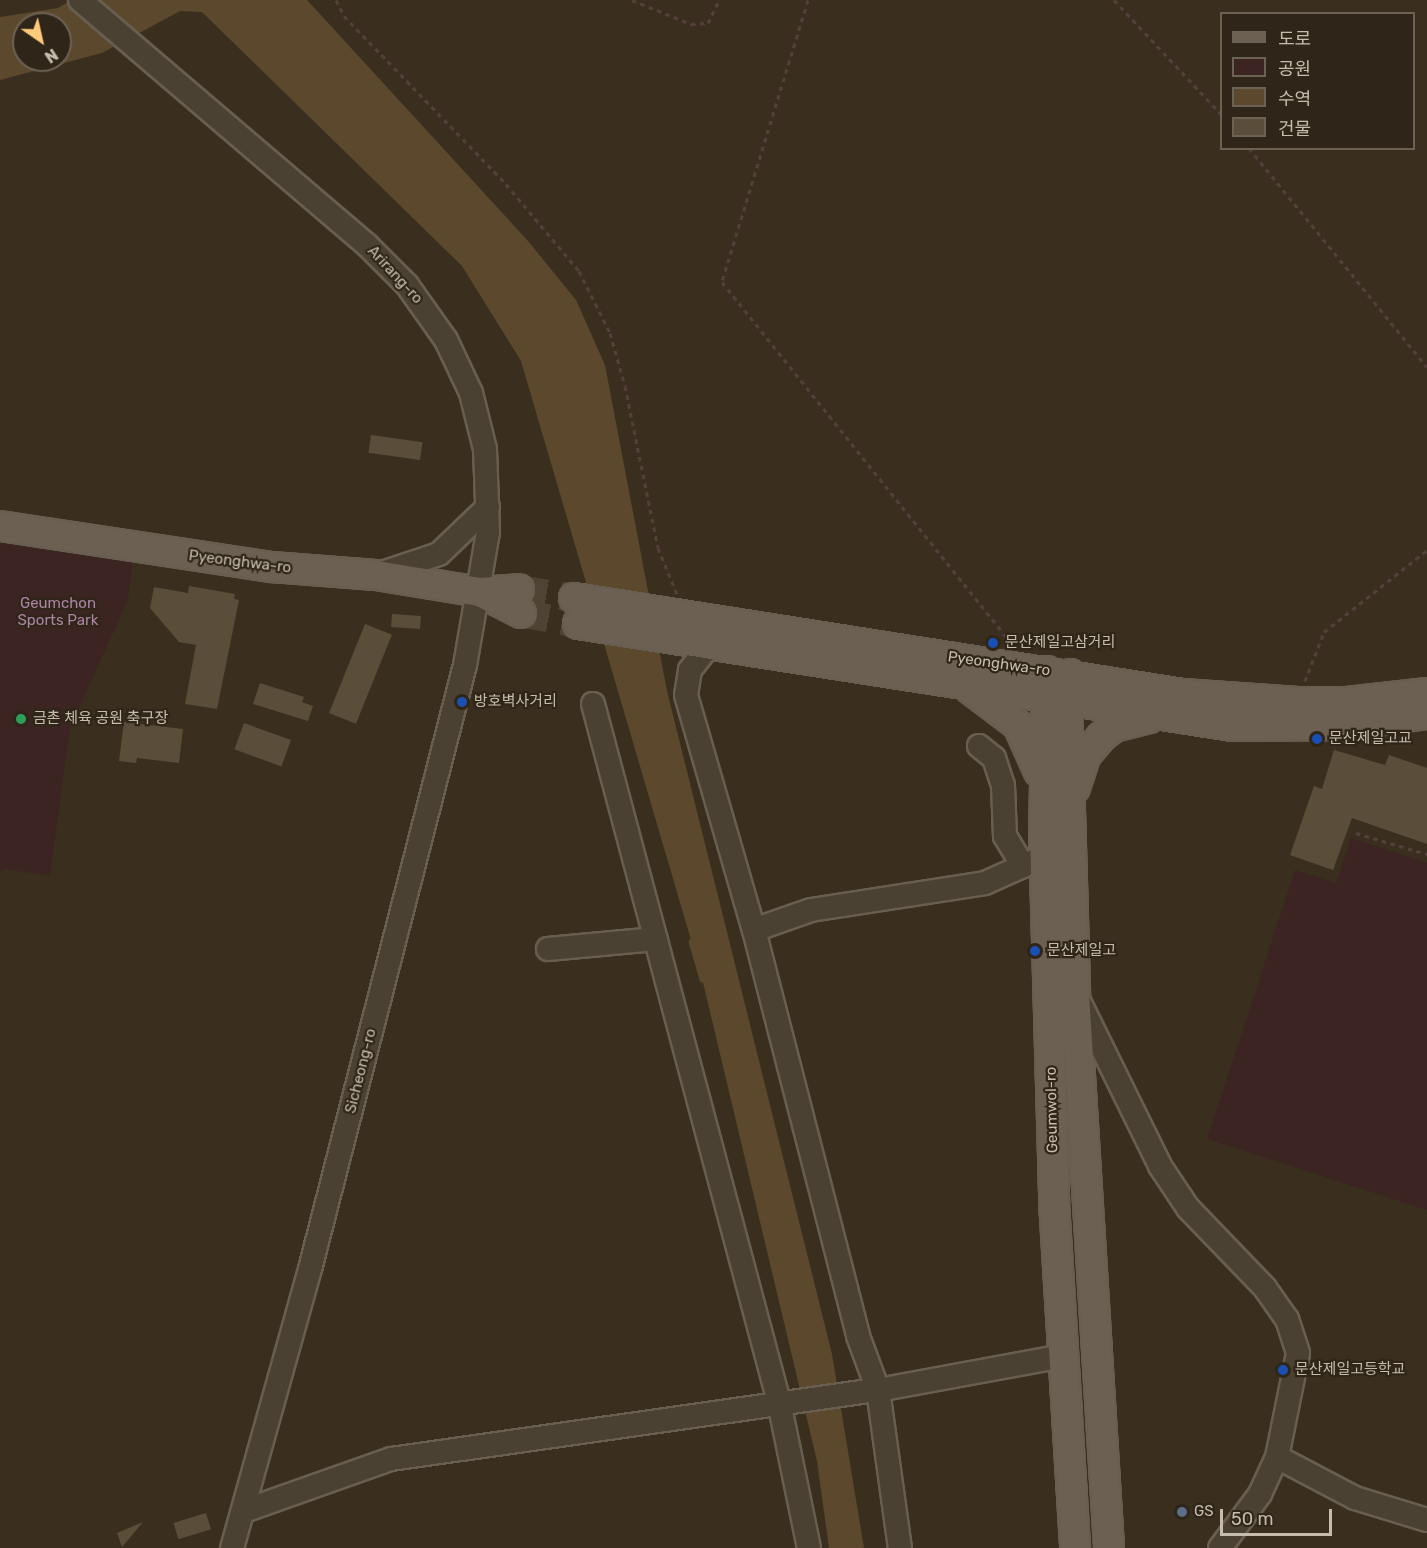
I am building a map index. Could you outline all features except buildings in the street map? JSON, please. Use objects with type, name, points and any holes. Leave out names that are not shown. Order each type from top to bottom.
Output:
[{"type":"main road","name":"Pyeonghwa-ro","points":[[0,526],[259,565],[376,575],[520,601]]},
{"type":"main road","name":"Pyeonghwa-ro","points":[[576,611],[673,617],[1015,665],[1057,686],[1160,715],[1232,726],[1299,727],[1427,714]]},
{"type":"main road","name":"Pyeonghwa-ro","points":[[673,617],[708,646],[962,684],[1057,686],[1298,702],[1347,702],[1427,693]]},
{"type":"main road","points":[[962,684],[985,696],[1018,724],[1045,788]]},
{"type":"main road","name":"Geumwol-ro","points":[[1057,686],[1034,861],[1075,1548]]},
{"type":"main road","name":"Geumwol-ro","points":[[1057,686],[1072,795],[1075,993],[1109,1548]]},
{"type":"main road","points":[[1072,795],[1086,755],[1101,737],[1114,727],[1160,715]]},
{"type":"street","name":"Arirang-ro","points":[[80,0],[367,245],[424,307],[471,393],[485,449],[488,507],[480,592]]},
{"type":"street","points":[[376,575],[438,554],[488,507]]},
{"type":"street","name":"Sicheong-ro","points":[[232,1548],[313,1258],[480,592]]},
{"type":"street","points":[[708,646],[690,670],[686,695],[754,930],[874,1391],[900,1548]]},
{"type":"street","points":[[593,704],[783,1402],[809,1548]]},
{"type":"street","points":[[754,930],[811,909],[985,883],[1034,861],[1005,836],[1003,785],[994,758],[979,746]]},
{"type":"street","points":[[548,949],[656,939]]},
{"type":"street","points":[[1075,993],[1160,1166],[1188,1208],[1265,1288],[1287,1319],[1298,1353],[1277,1457],[1260,1494],[1220,1548]]},
{"type":"street","points":[[244,1511],[391,1459],[874,1391],[1064,1356]]},
{"type":"street","points":[[1277,1457],[1355,1498],[1427,1520]]},
{"type":"path","points":[[336,0],[345,16],[506,184],[579,271],[610,333],[625,386],[673,617]]},
{"type":"path","points":[[632,0],[691,24],[708,23],[719,0]]},
{"type":"path","points":[[808,0],[722,282],[1014,644],[1015,665]]},
{"type":"path","points":[[1114,0],[1220,114]]},
{"type":"path","points":[[1250,150],[1427,367]]},
{"type":"path","points":[[1298,702],[1324,632],[1427,550]]},
{"type":"path","points":[[1356,833],[1427,854]]},
{"type":"green space","name":"Geumchon Sports Park","points":[[0,540],[133,559],[128,600],[70,728],[50,876],[5,869],[0,871]]},
{"type":"green space","points":[[1351,838],[1427,863],[1427,1210],[1207,1139],[1295,870],[1336,883]]},
{"type":"water","points":[[72,0],[307,0],[528,241],[576,300],[605,365],[667,691],[832,1354],[864,1548],[829,1548],[817,1461],[701,974],[521,361],[462,266],[202,12],[180,11],[102,53],[72,61],[72,12],[32,12],[58,8]]},
{"type":"water","points":[[12,15],[12,72],[30,72],[0,80],[0,17]]},
{"type":"waterway","points":[[691,941],[702,979]]},
{"type":"tunnel","points":[[519,589],[574,598]]},
{"type":"tunnel","points":[[521,613],[578,624]]},
{"type":"place","name":"문산제일고삼거리","points":[[993,643]]},
{"type":"place","name":"방호벽사거리","points":[[462,702]]},
{"type":"place","name":"금촌 체육 공원 축구장","points":[[21,719]]},
{"type":"place","name":"문산제일고교","points":[[1317,739]]},
{"type":"place","name":"문산제일고","points":[[1035,951]]},
{"type":"place","name":"문산제일고등학교","points":[[1283,1370]]},
{"type":"place","name":"GS","points":[[1182,1512]]}]
